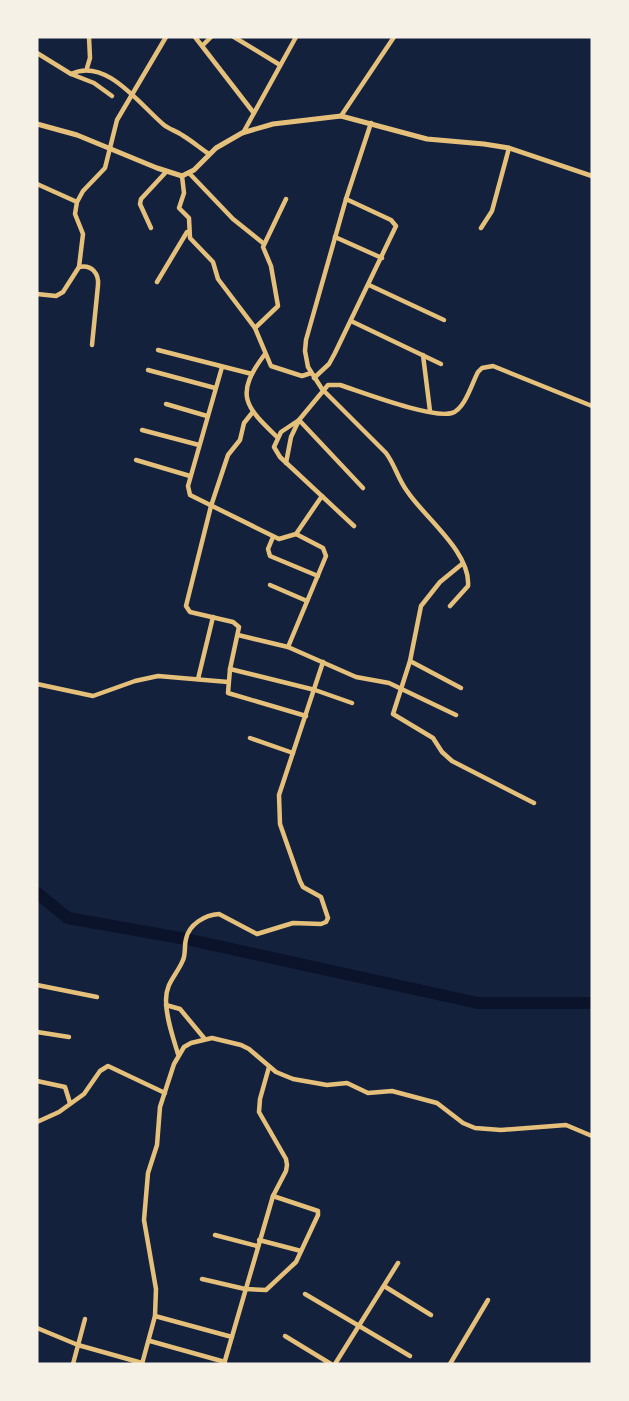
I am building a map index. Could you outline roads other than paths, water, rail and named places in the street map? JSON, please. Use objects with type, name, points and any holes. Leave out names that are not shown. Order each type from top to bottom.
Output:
[{"type":"street","points":[[87,68],[90,58],[89,37]]},
{"type":"street","points":[[37,294],[56,296],[62,292],[79,267],[83,234],[75,214],[77,202],[83,191],[105,168],[117,120],[166,37]]},
{"type":"street","points":[[195,37],[253,112]]},
{"type":"street","points":[[203,45],[211,37]]},
{"type":"street","points":[[234,37],[279,65]]},
{"type":"street","points":[[243,134],[296,37]]},
{"type":"street","points":[[341,116],[394,37]]},
{"type":"street","points":[[37,53],[71,74],[94,83],[111,96]]},
{"type":"street","points":[[71,74],[87,68],[107,76],[145,105],[165,126],[209,154]]},
{"type":"street","points":[[37,124],[77,135],[181,176],[190,174],[209,154],[243,134],[274,124],[341,116],[427,139],[509,148],[592,176]]},
{"type":"street","points":[[371,123],[346,199],[306,340],[305,358],[308,376],[320,393],[392,461],[408,493],[449,540],[469,579],[468,586],[450,606]]},
{"type":"street","points":[[481,228],[492,211],[509,148]]},
{"type":"street","points":[[150,228],[140,204],[141,199],[166,172]]},
{"type":"street","points":[[190,174],[233,219],[263,243],[278,301],[275,310],[255,328]]},
{"type":"street","points":[[181,176],[184,193],[180,208],[188,218],[190,238],[209,257],[218,279],[255,328],[271,366],[308,376],[329,364],[394,230],[394,222],[346,199]]},
{"type":"street","points":[[37,184],[77,202]]},
{"type":"street","points":[[263,243],[286,199]]},
{"type":"street","points":[[157,282],[188,230]]},
{"type":"street","points":[[335,237],[382,258]]},
{"type":"street","points":[[79,267],[94,270],[99,279],[92,345]]},
{"type":"street","points":[[369,285],[444,320]]},
{"type":"street","points":[[352,321],[441,364]]},
{"type":"street","points":[[158,350],[252,374]]},
{"type":"street","points":[[265,354],[252,374],[247,400],[252,413],[277,437]]},
{"type":"street","points":[[423,355],[430,411]]},
{"type":"street","points":[[286,463],[288,444],[299,420],[328,385],[340,385],[443,414],[452,413],[478,372],[487,366],[592,405]]},
{"type":"street","points":[[222,367],[190,476],[190,495],[273,537],[285,539],[296,534],[322,496]]},
{"type":"street","points":[[148,370],[215,388]]},
{"type":"street","points":[[166,404],[207,416]]},
{"type":"street","points":[[252,413],[244,423],[240,440],[229,455],[211,506],[186,606],[190,612],[237,623],[238,635],[230,669],[229,693],[306,716]]},
{"type":"street","points":[[299,420],[286,427],[277,437],[274,447],[286,463],[354,526]]},
{"type":"street","points":[[299,420],[363,488]]},
{"type":"street","points":[[142,429],[199,445]]},
{"type":"street","points":[[136,460],[190,476]]},
{"type":"street","points":[[288,647],[326,556],[326,551],[296,534]]},
{"type":"street","points":[[273,537],[268,549],[270,556],[318,576]]},
{"type":"street","points":[[462,564],[440,582],[421,606],[410,661],[393,714],[433,738],[442,752],[453,761],[534,803]]},
{"type":"street","points":[[270,585],[307,601]]},
{"type":"street","points":[[198,679],[213,617]]},
{"type":"street","points":[[238,635],[288,647],[356,677],[389,683],[456,715]]},
{"type":"street","points":[[410,661],[461,688]]},
{"type":"street","points":[[178,1055],[166,1005],[168,986],[182,963],[186,939],[192,926],[198,921],[219,914],[257,934],[293,923],[326,922],[327,910],[321,897],[303,887],[300,881],[278,815],[279,795],[323,662]]},
{"type":"street","points":[[230,669],[315,690],[352,703]]},
{"type":"street","points":[[37,684],[93,696],[158,676],[228,682]]},
{"type":"street","points":[[250,738],[293,753]]},
{"type":"street","points":[[37,985],[96,996]]},
{"type":"street","points":[[166,1005],[180,1009],[204,1038]]},
{"type":"street","points":[[37,1032],[69,1037]]},
{"type":"street","points":[[37,1328],[78,1345],[142,1364],[155,1316],[156,1289],[144,1209],[148,1173],[156,1145],[158,1116],[178,1055],[191,1043],[204,1038],[241,1045],[269,1067],[293,1079],[327,1085],[347,1083],[368,1093],[392,1091],[437,1103],[463,1123],[475,1128],[501,1130],[566,1125],[592,1136]]},
{"type":"street","points":[[37,1122],[59,1112],[89,1090],[100,1072],[108,1066],[165,1093]]},
{"type":"street","points":[[150,1340],[224,1363],[258,1243],[273,1196],[287,1165],[286,1158],[259,1112],[269,1067]]},
{"type":"street","points":[[37,1081],[65,1087],[70,1103]]},
{"type":"street","points":[[202,1279],[261,1290],[270,1287],[292,1268],[318,1211],[273,1196]]},
{"type":"street","points":[[215,1235],[301,1251]]},
{"type":"street","points":[[285,1336],[333,1364],[398,1263]]},
{"type":"street","points":[[384,1286],[431,1315]]},
{"type":"street","points":[[305,1294],[410,1356]]},
{"type":"street","points":[[450,1364],[488,1300]]},
{"type":"street","points":[[155,1316],[232,1337]]},
{"type":"street","points":[[73,1364],[85,1320]]},
{"type":"waterway","points":[[37,893],[68,918],[186,939],[478,1003],[592,1003]]}]
